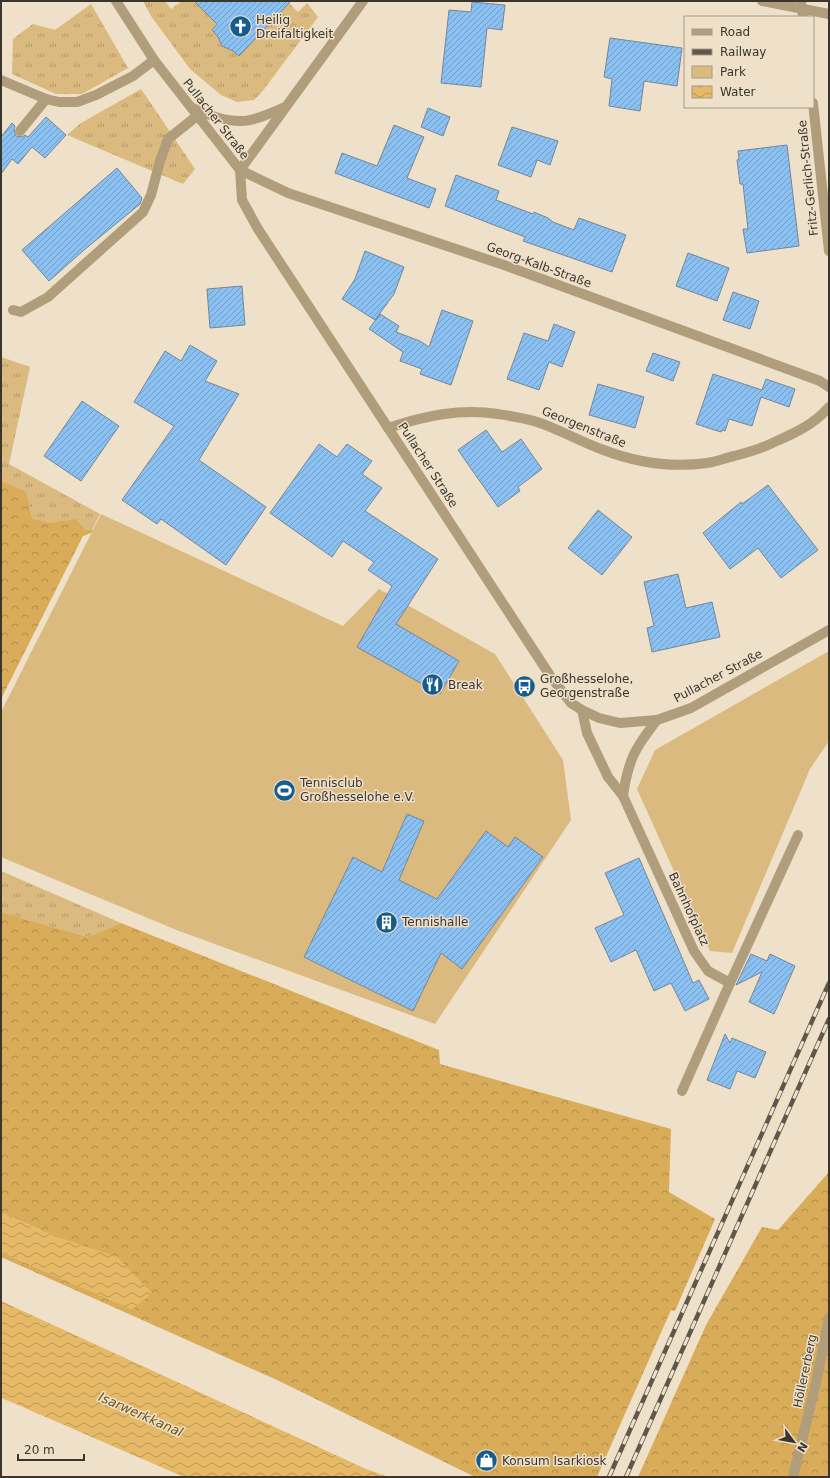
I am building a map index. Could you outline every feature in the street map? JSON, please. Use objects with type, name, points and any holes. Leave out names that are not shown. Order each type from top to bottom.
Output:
[{"type":"street","name":"Pullacher Straße","points":[[116,1],[154,60],[240,170],[242,200],[258,229],[551,677],[571,702],[582,710],[599,718],[620,723],[657,720],[691,708],[829,630]]},
{"type":"street","points":[[240,170],[363,1]]},
{"type":"street","points":[[762,1],[829,14]]},
{"type":"street","points":[[1,80],[46,99],[59,102],[78,102],[96,95],[133,76],[154,60]]},
{"type":"street","points":[[20,130],[46,99]]},
{"type":"street","points":[[190,107],[217,118],[241,121],[263,116],[285,107]]},
{"type":"street","name":"Fritz-Gerlich-Straße","points":[[814,108],[829,251]]},
{"type":"street","points":[[13,310],[21,312],[48,297],[143,212],[151,195],[160,160],[168,139],[197,116]]},
{"type":"street","name":"Georg-Kalb-Straße","points":[[240,170],[288,193],[504,265],[820,381],[829,387]]},
{"type":"street","name":"Georgenstraße","points":[[388,428],[416,419],[440,414],[470,412],[498,414],[536,421],[600,449],[627,458],[656,463],[686,465],[709,463],[758,450],[796,433],[821,417],[829,407]]},
{"type":"street","name":"Bahnhofplatz","points":[[582,710],[587,733],[608,777],[623,796],[694,951],[708,971],[730,983]]},
{"type":"street","points":[[623,796],[626,775],[631,758],[657,720]]},
{"type":"street","points":[[682,1091],[798,835]]},
{"type":"street","name":"Höllererberg","points":[[793,1477],[816,1383],[829,1318]]},
{"type":"green space","points":[[143,1],[165,1],[171,9],[182,1],[194,1],[217,24],[212,30],[220,39],[222,45],[227,48],[231,48],[238,56],[289,3],[298,12],[307,3],[318,17],[262,92],[254,100],[237,102],[221,95],[190,69],[151,16]]},
{"type":"green space","points":[[91,4],[128,68],[82,94],[56,94],[12,74],[13,39],[33,24],[55,30]]},
{"type":"green space","points":[[141,89],[195,169],[183,184],[67,135],[81,123]]},
{"type":"green space","points":[[1,357],[30,367],[9,464],[100,514],[92,530],[31,520],[1,481]]},
{"type":"green space","points":[[1,481],[26,492],[32,519],[49,523],[76,519],[85,530],[100,530],[83,536],[1,699]]},
{"type":"green space","name":"Tennisclub Großhesselohe e.V.","points":[[101,514],[343,626],[379,589],[495,654],[563,760],[571,820],[435,1024],[179,931],[1,857],[1,712]]},
{"type":"green space","points":[[829,651],[829,741],[810,769],[732,953],[710,951],[637,789],[655,750]]},
{"type":"green space","points":[[1,871],[121,923],[88,937],[1,912]]},
{"type":"green space","points":[[1,912],[88,937],[121,923],[439,1050],[440,1064],[671,1129],[669,1192],[715,1219],[675,1311],[671,1310],[597,1477],[475,1477],[277,1380],[1,1257],[1,1252],[76,1285],[49,1234],[1,1212]]},
{"type":"green space","points":[[829,1172],[829,1477],[638,1477],[706,1325],[762,1227],[778,1230]]},
{"type":"water","points":[[1,1212],[49,1234],[117,1257],[152,1293],[132,1310],[1,1252]]},
{"type":"water","name":"Isarwerkkanal","points":[[1,1301],[366,1469],[389,1477],[184,1477],[1,1398]]},
{"type":"building","name":"Heilig Dreifaltigkeit","points":[[194,1],[291,1],[239,56],[233,51],[222,46],[218,37],[212,30],[217,24]]},
{"type":"building","points":[[472,2],[505,5],[502,30],[487,28],[481,87],[441,83],[449,10],[471,12]]},
{"type":"building","points":[[610,38],[682,48],[677,86],[644,81],[640,111],[609,106],[612,79],[604,77]]},
{"type":"building","points":[[428,108],[450,117],[443,136],[421,127]]},
{"type":"building","points":[[46,117],[66,135],[45,158],[32,147],[18,164],[12,159],[1,174],[1,137],[12,123],[15,126],[14,130],[16,136],[22,137],[25,135],[28,137]]},
{"type":"building","points":[[394,125],[424,137],[407,178],[436,189],[429,208],[335,173],[342,153],[377,166]]},
{"type":"building","points":[[512,127],[558,141],[550,165],[537,160],[531,177],[498,165]]},
{"type":"building","points":[[787,145],[799,246],[747,253],[743,229],[748,229],[743,184],[740,184],[737,160],[739,159],[738,151]]},
{"type":"building","points":[[117,168],[142,198],[140,204],[49,281],[22,250]]},
{"type":"building","points":[[456,175],[499,191],[496,200],[533,214],[534,212],[548,218],[553,222],[574,230],[579,218],[626,235],[612,272],[523,241],[525,237],[445,206]]},
{"type":"building","points":[[365,251],[404,267],[394,294],[375,320],[342,299],[355,279]]},
{"type":"building","points":[[688,253],[729,268],[717,301],[676,286]]},
{"type":"building","points":[[242,286],[245,325],[210,328],[207,289]]},
{"type":"building","points":[[733,292],[759,301],[750,329],[723,320]]},
{"type":"building","points":[[442,310],[473,321],[451,385],[420,374],[422,369],[400,361],[403,352],[369,329],[380,314],[399,326],[396,332],[420,341],[429,347]]},
{"type":"building","points":[[554,324],[575,332],[562,367],[549,362],[539,390],[507,379],[524,333],[548,341]]},
{"type":"building","points":[[190,345],[217,361],[205,381],[239,394],[199,460],[266,507],[226,565],[161,519],[157,524],[122,500],[174,426],[134,402],[165,351],[181,361]]},
{"type":"building","points":[[653,353],[680,362],[673,381],[646,371]]},
{"type":"building","points":[[713,374],[762,390],[766,379],[795,389],[789,407],[761,397],[752,426],[729,419],[725,431],[722,430],[721,432],[696,424]]},
{"type":"building","points":[[598,384],[644,397],[635,428],[589,415]]},
{"type":"building","points":[[82,401],[119,426],[81,481],[44,456]]},
{"type":"building","points":[[486,430],[502,452],[521,439],[542,469],[518,487],[520,491],[498,507],[458,450]]},
{"type":"building","points":[[319,444],[337,457],[347,444],[372,461],[362,474],[382,488],[365,511],[438,559],[396,624],[459,661],[440,694],[357,647],[392,586],[368,570],[374,562],[343,541],[332,557],[270,513]]},
{"type":"building","points":[[768,485],[818,550],[781,578],[758,548],[730,569],[703,533],[741,502],[742,504]]},
{"type":"building","points":[[598,510],[632,537],[602,575],[568,548]]},
{"type":"building","points":[[678,574],[686,608],[712,602],[720,637],[652,652],[647,628],[654,626],[644,582]]},
{"type":"building","name":"Tennishalle","points":[[407,814],[424,821],[399,880],[437,899],[486,831],[508,847],[515,837],[543,857],[462,969],[441,953],[413,1011],[304,957],[353,857],[382,872]]},
{"type":"building","points":[[639,858],[693,983],[699,980],[709,999],[685,1011],[671,983],[654,991],[636,950],[611,962],[595,928],[624,915],[605,873]]},
{"type":"building","points":[[751,954],[767,961],[770,954],[795,966],[774,1014],[749,1002],[762,972],[736,985]]},
{"type":"building","points":[[725,1034],[730,1043],[732,1038],[766,1052],[755,1078],[737,1071],[730,1089],[707,1080]]},
{"type":"railway","points":[[609,1477],[829,983]]},
{"type":"railway","points":[[626,1477],[829,1019]]},
{"type":"place","name":"Heilig Dreifaltigkeit","points":[[240,27]]},
{"type":"place","name":"Break","points":[[432,685]]},
{"type":"place","name":"Großhesselohe, Georgenstraße","points":[[525,686]]},
{"type":"place","name":"Tennisclub Großhesselohe e.V.","points":[[284,790]]},
{"type":"place","name":"Tennishalle","points":[[386,922]]},
{"type":"place","name":"Konsum Isarkiosk","points":[[486,1461]]}]
